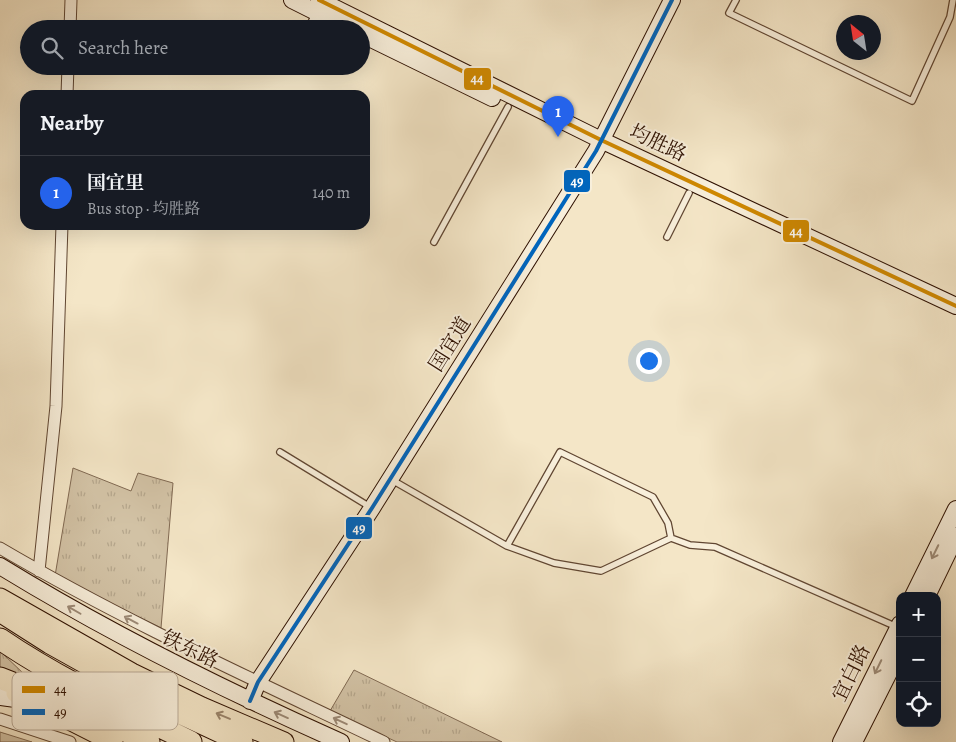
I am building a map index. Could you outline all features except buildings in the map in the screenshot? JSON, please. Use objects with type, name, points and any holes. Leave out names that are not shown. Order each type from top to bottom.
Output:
[{"type":"highway","points":[[0,612],[102,672]]},
{"type":"highway","points":[[0,639],[53,672]]},
{"type":"highway","points":[[0,678],[12,683]]},
{"type":"highway","points":[[178,712],[242,742]]},
{"type":"highway","points":[[123,730],[149,742]]},
{"type":"highway","points":[[166,730],[191,742]]},
{"type":"main road","points":[[0,598],[130,672]]},
{"type":"main road","points":[[0,684],[12,691]]},
{"type":"main road","points":[[178,695],[284,742]]},
{"type":"main road","points":[[89,730],[113,742]]},
{"type":"street","points":[[70,20],[71,0]]},
{"type":"street","name":"国宜道","points":[[250,701],[258,682],[372,508],[599,146],[672,0]]},
{"type":"street","name":"均胜路","points":[[296,1],[318,6],[346,20]]},
{"type":"street","name":"均胜路","points":[[318,6],[337,20]]},
{"type":"street","name":"均胜路","points":[[370,32],[689,193],[956,317]]},
{"type":"street","name":"均胜路","points":[[370,38],[508,107],[956,306]]},
{"type":"street","points":[[67,90],[68,75]]},
{"type":"street","points":[[39,571],[56,406],[62,230]]},
{"type":"street","points":[[916,592],[956,508]]},
{"type":"street","points":[[929,592],[956,536]]},
{"type":"street","name":"铁东路","points":[[0,548],[39,571],[177,644],[384,742]]},
{"type":"street","name":"铁东路","points":[[0,566],[92,620],[250,701],[341,742]]},
{"type":"street","name":"宜白路","points":[[841,742],[896,632]]},
{"type":"street","name":"宜白路","points":[[854,742],[896,659]]},
{"type":"street","points":[[0,719],[12,723]]},
{"type":"street","points":[[33,730],[70,742]]},
{"type":"lane","points":[[736,0],[729,13],[912,101],[950,17],[954,0]]},
{"type":"lane","points":[[312,20],[318,6]]},
{"type":"lane","points":[[434,242],[508,107]]},
{"type":"lane","points":[[667,237],[689,193]]},
{"type":"lane","points":[[280,452],[372,508]]},
{"type":"lane","points":[[507,546],[560,452],[653,497],[668,523],[671,538]]},
{"type":"lane","points":[[390,478],[507,546],[554,563],[601,572],[671,538],[690,546],[715,547],[896,625]]},
{"type":"green space","points":[[73,468],[131,491],[138,473],[173,483],[161,628],[55,576]]},
{"type":"green space","points":[[0,651],[22,672],[12,672],[12,675],[0,675]]},
{"type":"green space","points":[[354,670],[502,742],[397,742],[330,711]]},
{"type":"green space","points":[[0,732],[32,742],[0,742]]},
{"type":"transit line","name":"44","points":[[319,0],[359,20]]},
{"type":"transit line","name":"49","points":[[250,701],[258,682],[372,508],[596,151],[672,0]]},
{"type":"transit line","name":"44","points":[[370,25],[601,140],[956,306]]},
{"type":"place","name":"国宜里","points":[[558,137]]}]
